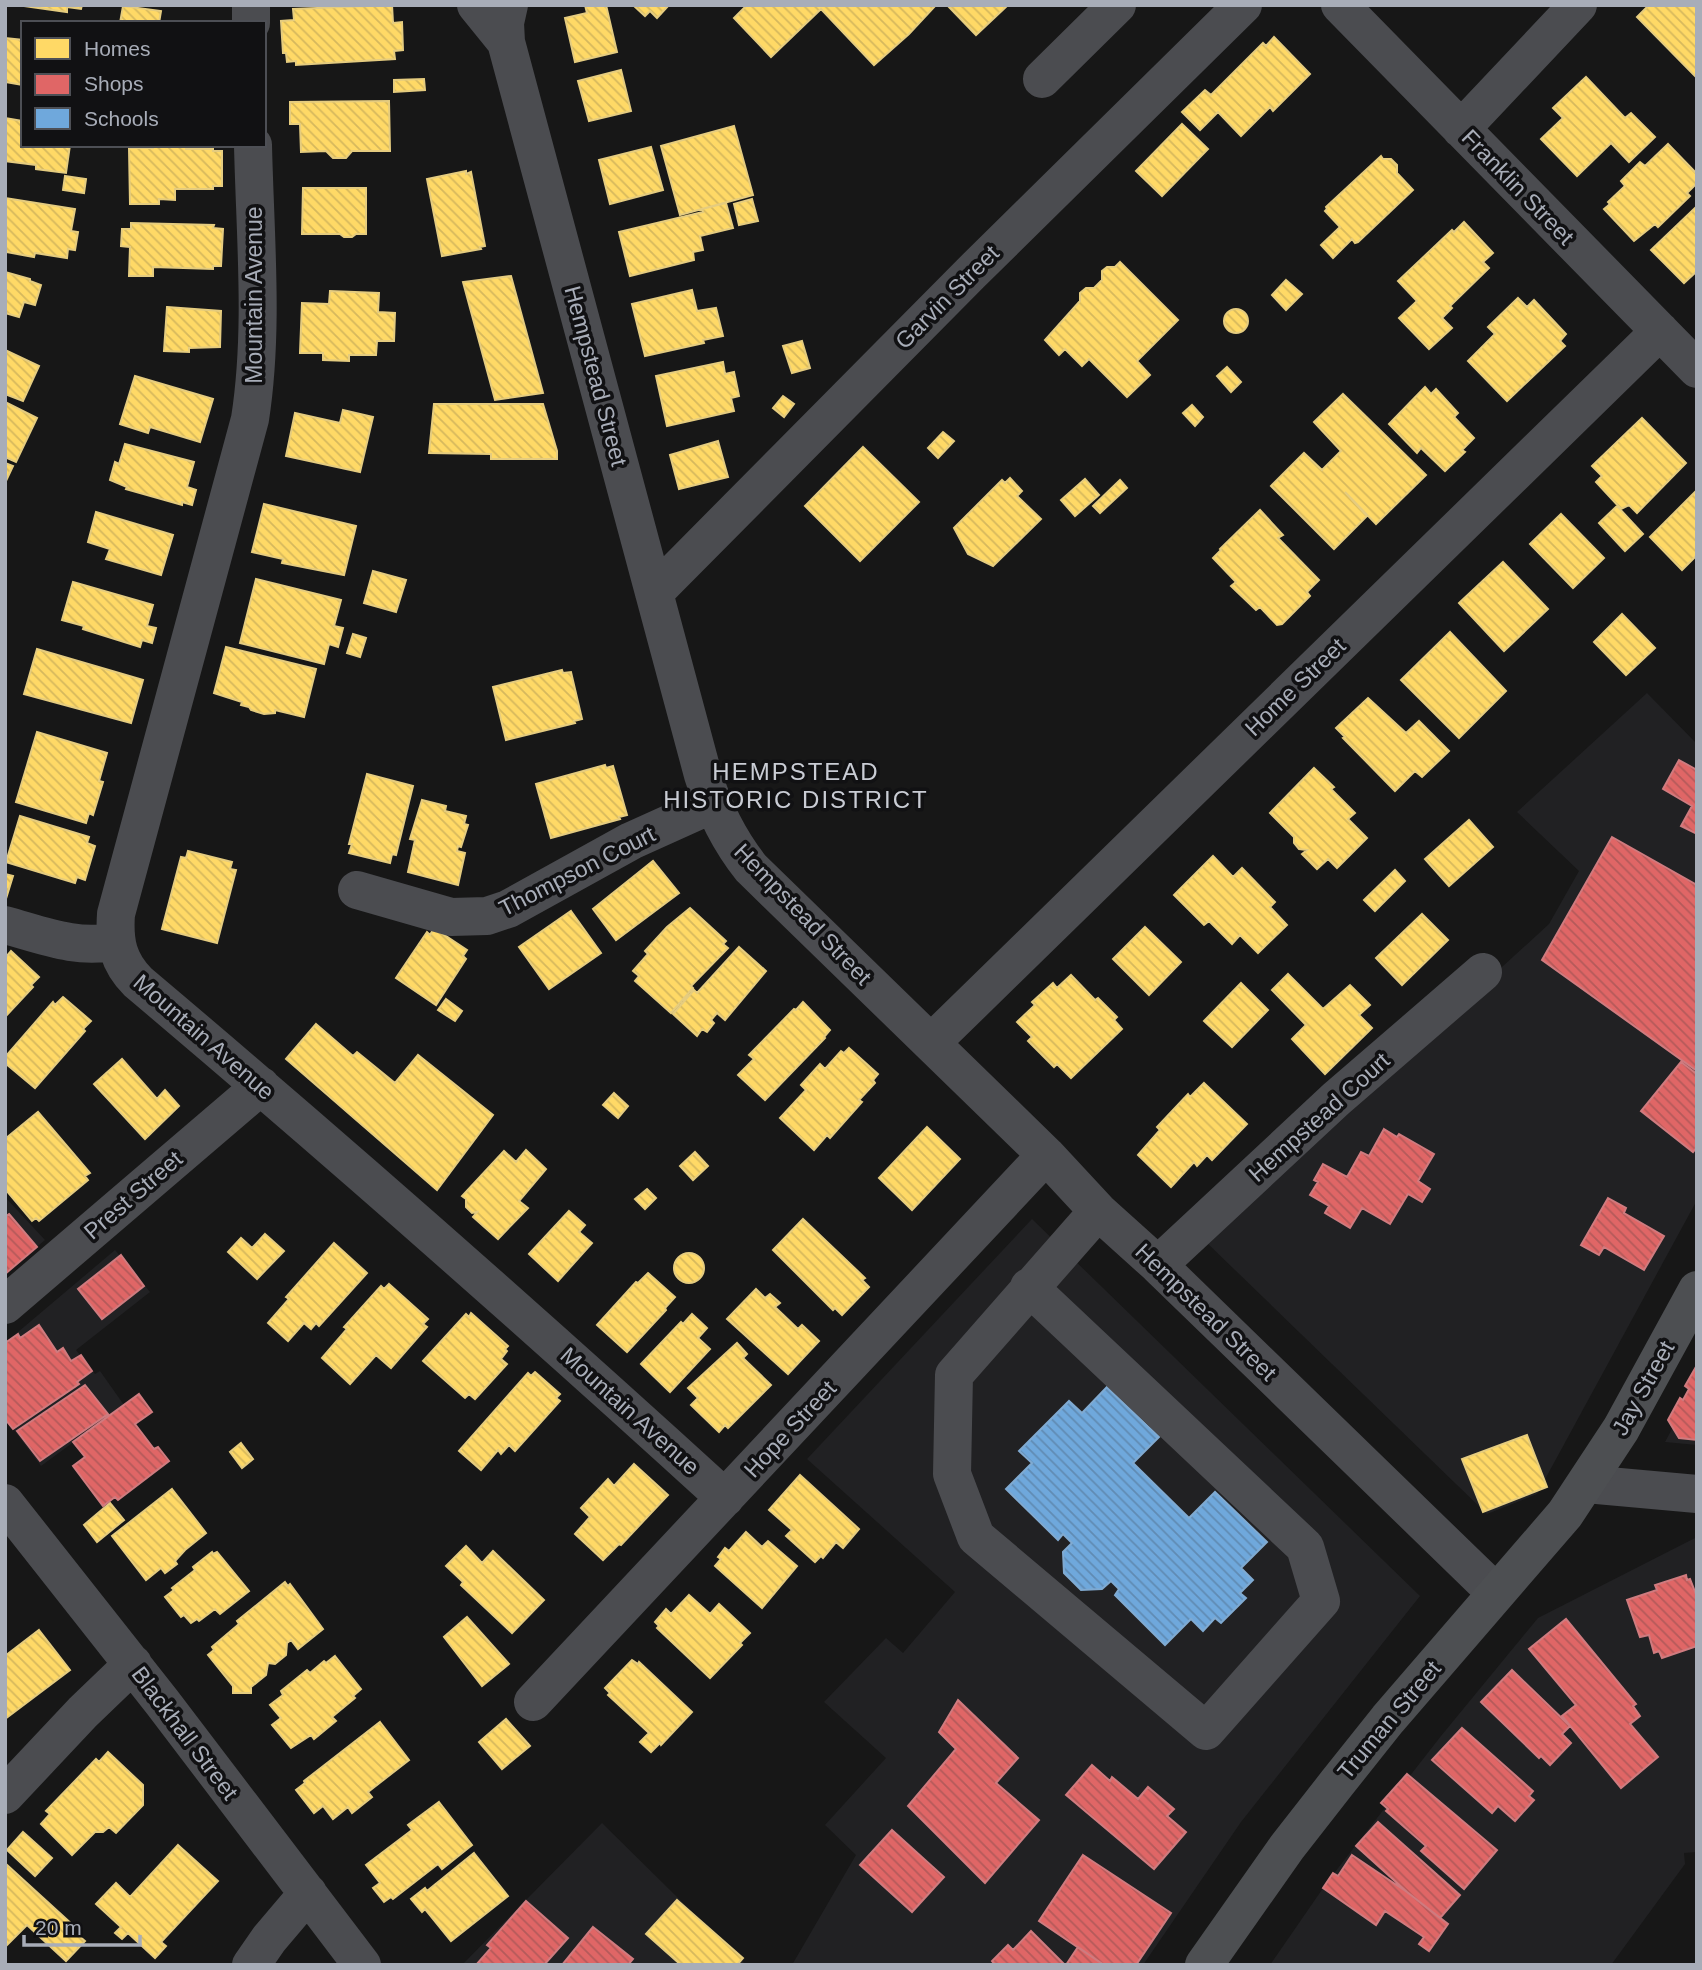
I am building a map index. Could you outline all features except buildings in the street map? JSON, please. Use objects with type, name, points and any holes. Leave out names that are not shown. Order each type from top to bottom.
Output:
[{"type":"main road","name":"Jay Street","points":[[1586,1484],[1621,1429],[1697,1290]]},
{"type":"main road","name":"Truman Street","points":[[1203,1965],[1287,1847],[1337,1783],[1531,1555],[1586,1484]]},
{"type":"street","points":[[476,5],[506,43]]},
{"type":"street","name":"Hempstead Street","points":[[509,5],[506,43],[712,804],[722,826],[751,868],[1046,1155],[1098,1211],[1158,1265],[1496,1593]]},
{"type":"street","points":[[1042,79],[1117,5]]},
{"type":"street","name":"Garvin Street","points":[[654,593],[970,274],[1243,5]]},
{"type":"street","name":"Franklin Street","points":[[1340,5],[1697,369]]},
{"type":"street","points":[[1461,129],[1578,5]]},
{"type":"street","name":"Mountain Avenue","points":[[253,147],[257,331],[256,371],[250,418],[117,914],[116,941],[122,962],[138,982],[433,1235],[726,1498]]},
{"type":"street","name":"Home Street","points":[[931,1043],[1660,331]]},
{"type":"street","name":"Thompson Court","points":[[357,890],[451,917],[487,916],[508,909],[631,841],[712,804]]},
{"type":"street","points":[[5,925],[76,944],[116,941]]},
{"type":"street","name":"Hempstead Court","points":[[1158,1265],[1336,1099],[1483,972]]},
{"type":"street","name":"Prest Street","points":[[5,1305],[261,1086]]},
{"type":"street","name":"Hope Street","points":[[533,1702],[1046,1155]]},
{"type":"street","points":[[1030,1287],[1305,1547],[1321,1601],[1206,1731],[976,1537],[952,1474],[954,1375],[1030,1287],[1098,1211]]},
{"type":"street","points":[[1586,1484],[1697,1494]]},
{"type":"street","name":"Blackhall Street","points":[[5,1503],[133,1664],[362,1965]]},
{"type":"street","points":[[5,1795],[83,1712],[133,1664]]},
{"type":"street","points":[[251,1965],[269,1939],[308,1894]]},
{"type":"shaded area","points":[[1647,693],[1697,744],[1697,1200],[1537,1494],[1487,1514],[1204,1240],[1549,924],[1579,871],[1517,812]]},
{"type":"shaded area","points":[[5,1197],[45,1240],[5,1274]]},
{"type":"shaded area","points":[[1032,1219],[1420,1596],[1241,1822],[1143,1965],[792,1965],[856,1855],[825,1825],[886,1758],[824,1702],[886,1638],[903,1653],[955,1592],[807,1459]]},
{"type":"shaded area","points":[[115,1250],[150,1292],[76,1350],[95,1374],[100,1371],[124,1405],[41,1466],[5,1418],[5,1343]]},
{"type":"shaded area","points":[[1697,1383],[1697,1445],[1665,1442]]},
{"type":"shaded area","points":[[1695,1538],[1697,1852],[1684,1853],[1685,1864],[1611,1965],[1270,1965],[1328,1881],[1441,1736],[1538,1618]]},
{"type":"shaded area","points":[[602,1823],[746,1965],[462,1965]]},
{"type":"district","name":"HEMPSTEAD HISTORIC DISTRICT","points":[[796,785]]}]
